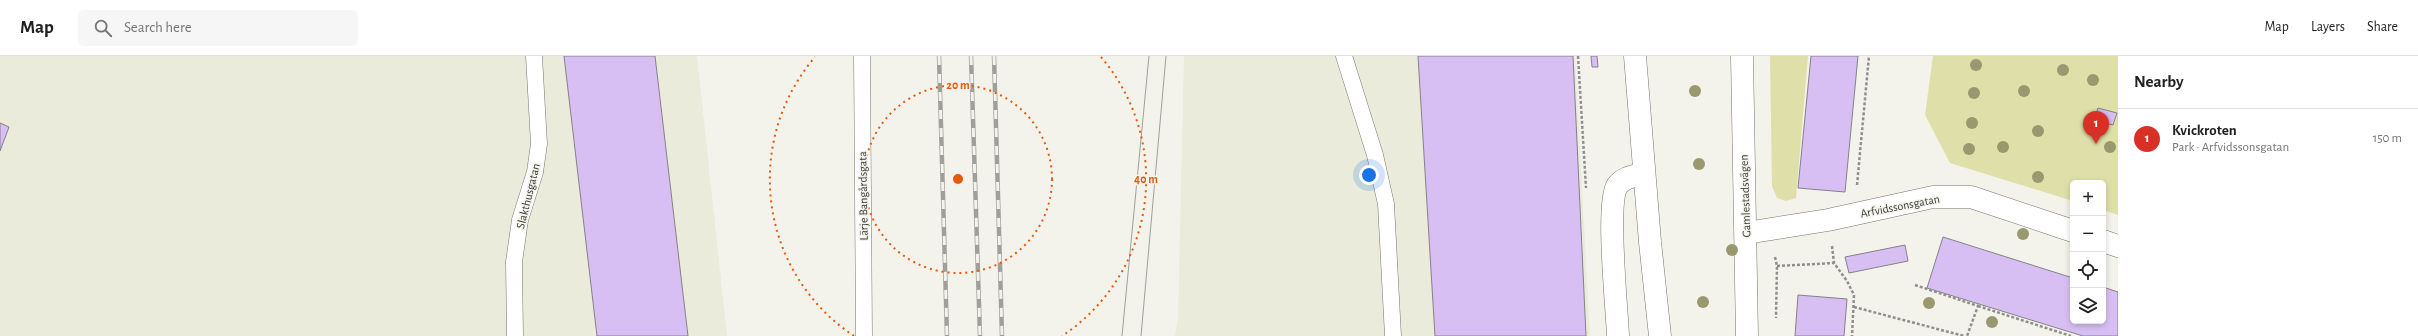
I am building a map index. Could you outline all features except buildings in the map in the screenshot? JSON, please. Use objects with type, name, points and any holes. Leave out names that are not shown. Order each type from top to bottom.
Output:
[{"type":"street","points":[[1636,56],[1644,174],[1660,336]]},
{"type":"street","name":"Gamlestadsvägen","points":[[1742,56],[1747,336]]},
{"type":"street","points":[[1618,336],[1612,242],[1614,195],[1618,185],[1626,178],[1644,174]]},
{"type":"street","name":"Arfvidssonsgatan","points":[[1746,233],[1828,220],[1933,197],[1971,197],[2070,230]]},
{"type":"street","points":[[2106,242],[2118,246]]},
{"type":"lane","name":"Slakthusgatan","points":[[515,336],[514,262],[520,220],[535,172],[539,144],[534,56]]},
{"type":"lane","name":"Lärje Bangårdsgata","points":[[862,56],[864,336]]},
{"type":"lane","points":[[1344,56],[1375,155],[1386,204],[1393,336]]},
{"type":"path","points":[[1857,193],[1869,56]]},
{"type":"path","points":[[1828,220],[1834,264],[1847,281],[1854,295],[1852,336]]},
{"type":"path","points":[[1777,266],[1834,264]]},
{"type":"path","points":[[1915,286],[2071,336]]},
{"type":"path","points":[[1967,336],[1978,306]]},
{"type":"path","points":[[1854,307],[1964,336]]},
{"type":"shaded area","points":[[0,56],[697,56],[727,336],[0,336]]},
{"type":"shaded area","points":[[1184,56],[1575,56],[1590,336],[1175,336],[1178,318]]},
{"type":"green space","points":[[1770,56],[1808,56],[1796,198],[1786,201],[1777,198],[1772,186]]},
{"type":"green space","points":[[1933,56],[2118,56],[2118,215],[2106,211],[2106,180],[2070,180],[2070,200],[1950,163],[1925,115]]},
{"type":"tram line","points":[[1122,336],[1149,56]]},
{"type":"tram line","points":[[1141,336],[1166,56]]},
{"type":"railway","points":[[939,56],[947,336]]},
{"type":"railway","points":[[971,56],[980,336]]},
{"type":"railway","points":[[994,56],[1002,336]]},
{"type":"place","name":"Kvickroten","points":[[2096,144]]}]
